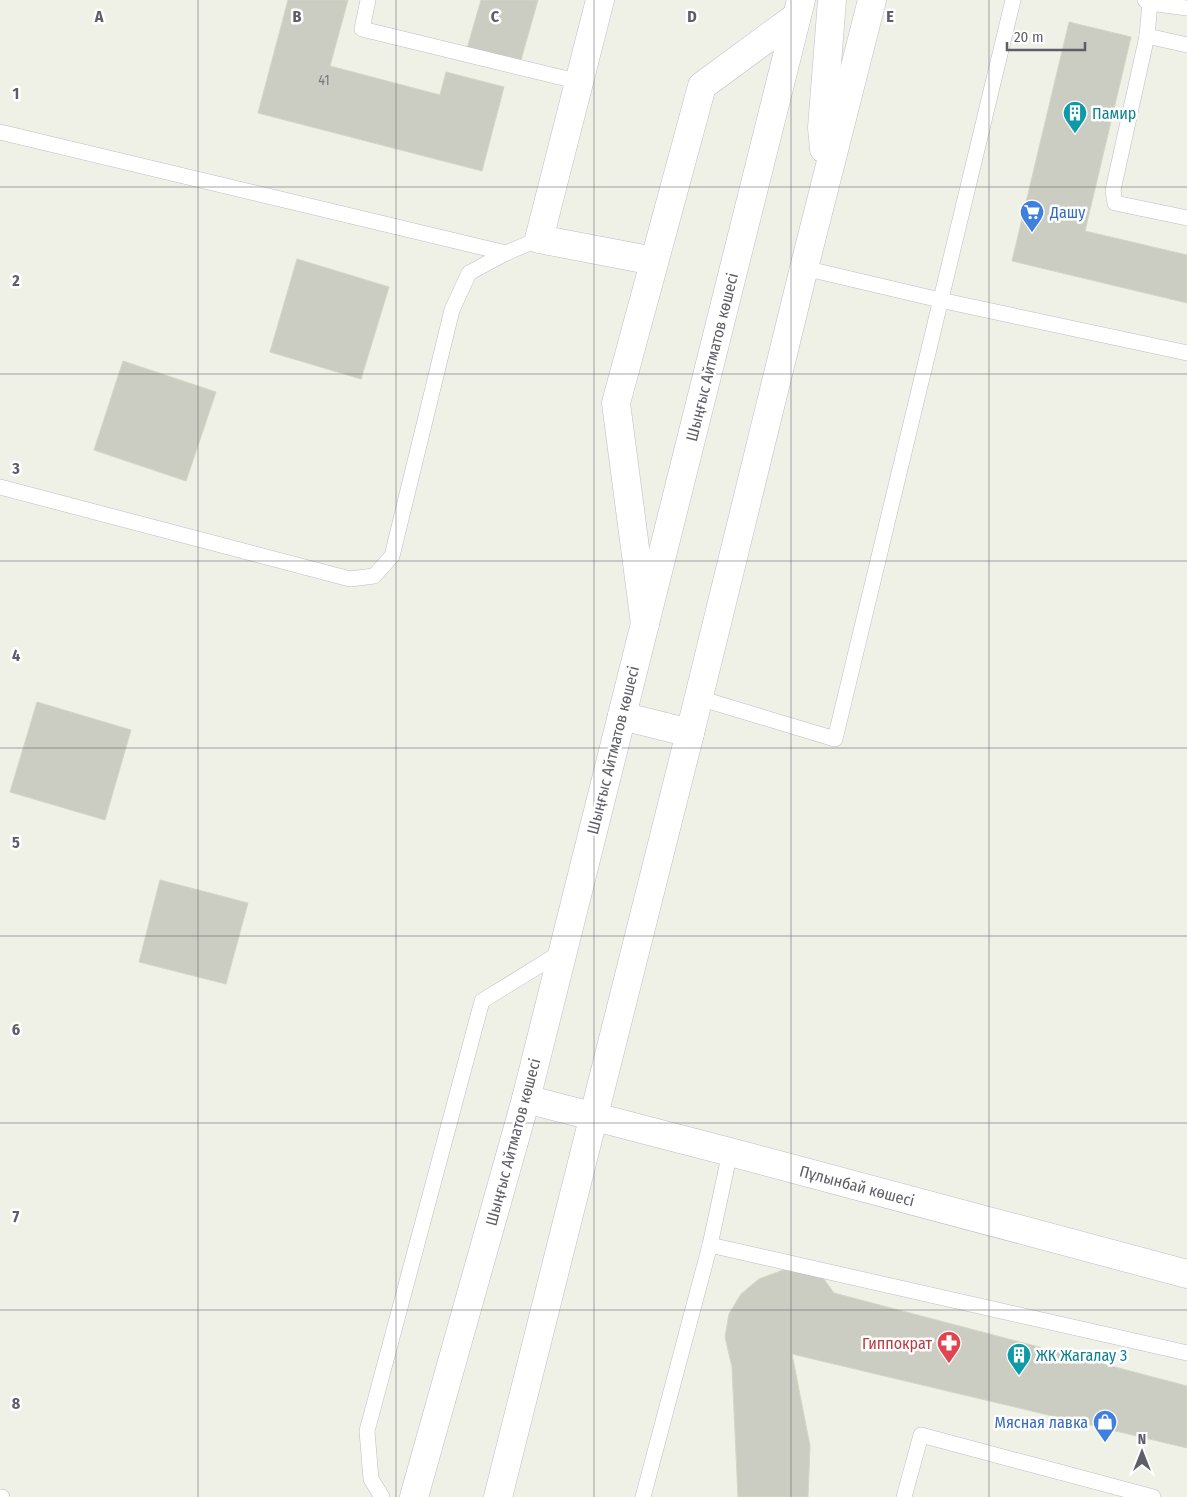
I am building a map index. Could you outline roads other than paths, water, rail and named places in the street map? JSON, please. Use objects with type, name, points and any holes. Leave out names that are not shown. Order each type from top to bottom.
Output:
[{"type":"main road","points":[[599,0],[540,239],[654,261]]},
{"type":"main road","points":[[826,181],[822,128],[832,0]]},
{"type":"main road","points":[[498,1497],[872,0]]},
{"type":"main road","points":[[645,624],[616,403],[702,86],[798,9]]},
{"type":"main road","name":"Шыңғыс Айтматов көшесі","points":[[414,1497],[526,1099],[798,9]]},
{"type":"main road","points":[[622,716],[690,733]]},
{"type":"main road","name":"Пұлынбай көшесі","points":[[526,1099],[1187,1274]]},
{"type":"lane","points":[[368,0],[362,29],[580,82]]},
{"type":"lane","points":[[699,698],[835,739],[1013,0]]},
{"type":"lane","points":[[1187,8],[1148,2],[1147,36],[1113,190],[1115,203],[1187,218]]},
{"type":"lane","points":[[1147,36],[1187,45]]},
{"type":"lane","points":[[0,132],[506,253]]},
{"type":"lane","points":[[0,487],[350,579],[374,576],[392,556],[452,310],[468,273],[506,253],[540,239]]},
{"type":"lane","points":[[804,268],[940,300],[1187,353]]},
{"type":"lane","points":[[382,1497],[371,1479],[367,1431],[482,1001],[563,951]]},
{"type":"lane","points":[[643,1497],[710,1245],[730,1152]]},
{"type":"lane","points":[[710,1245],[1187,1353]]},
{"type":"lane","points":[[904,1497],[921,1435],[1153,1497]]},
{"type":"place","name":"Памир","points":[[1075,134]]},
{"type":"place","name":"Дашу","points":[[1032,233]]},
{"type":"place","name":"Гиппократ","points":[[949,1364]]},
{"type":"place","name":"ЖК Жагалау 3","points":[[1019,1376]]},
{"type":"place","name":"Мясная лавка","points":[[1105,1443]]}]
